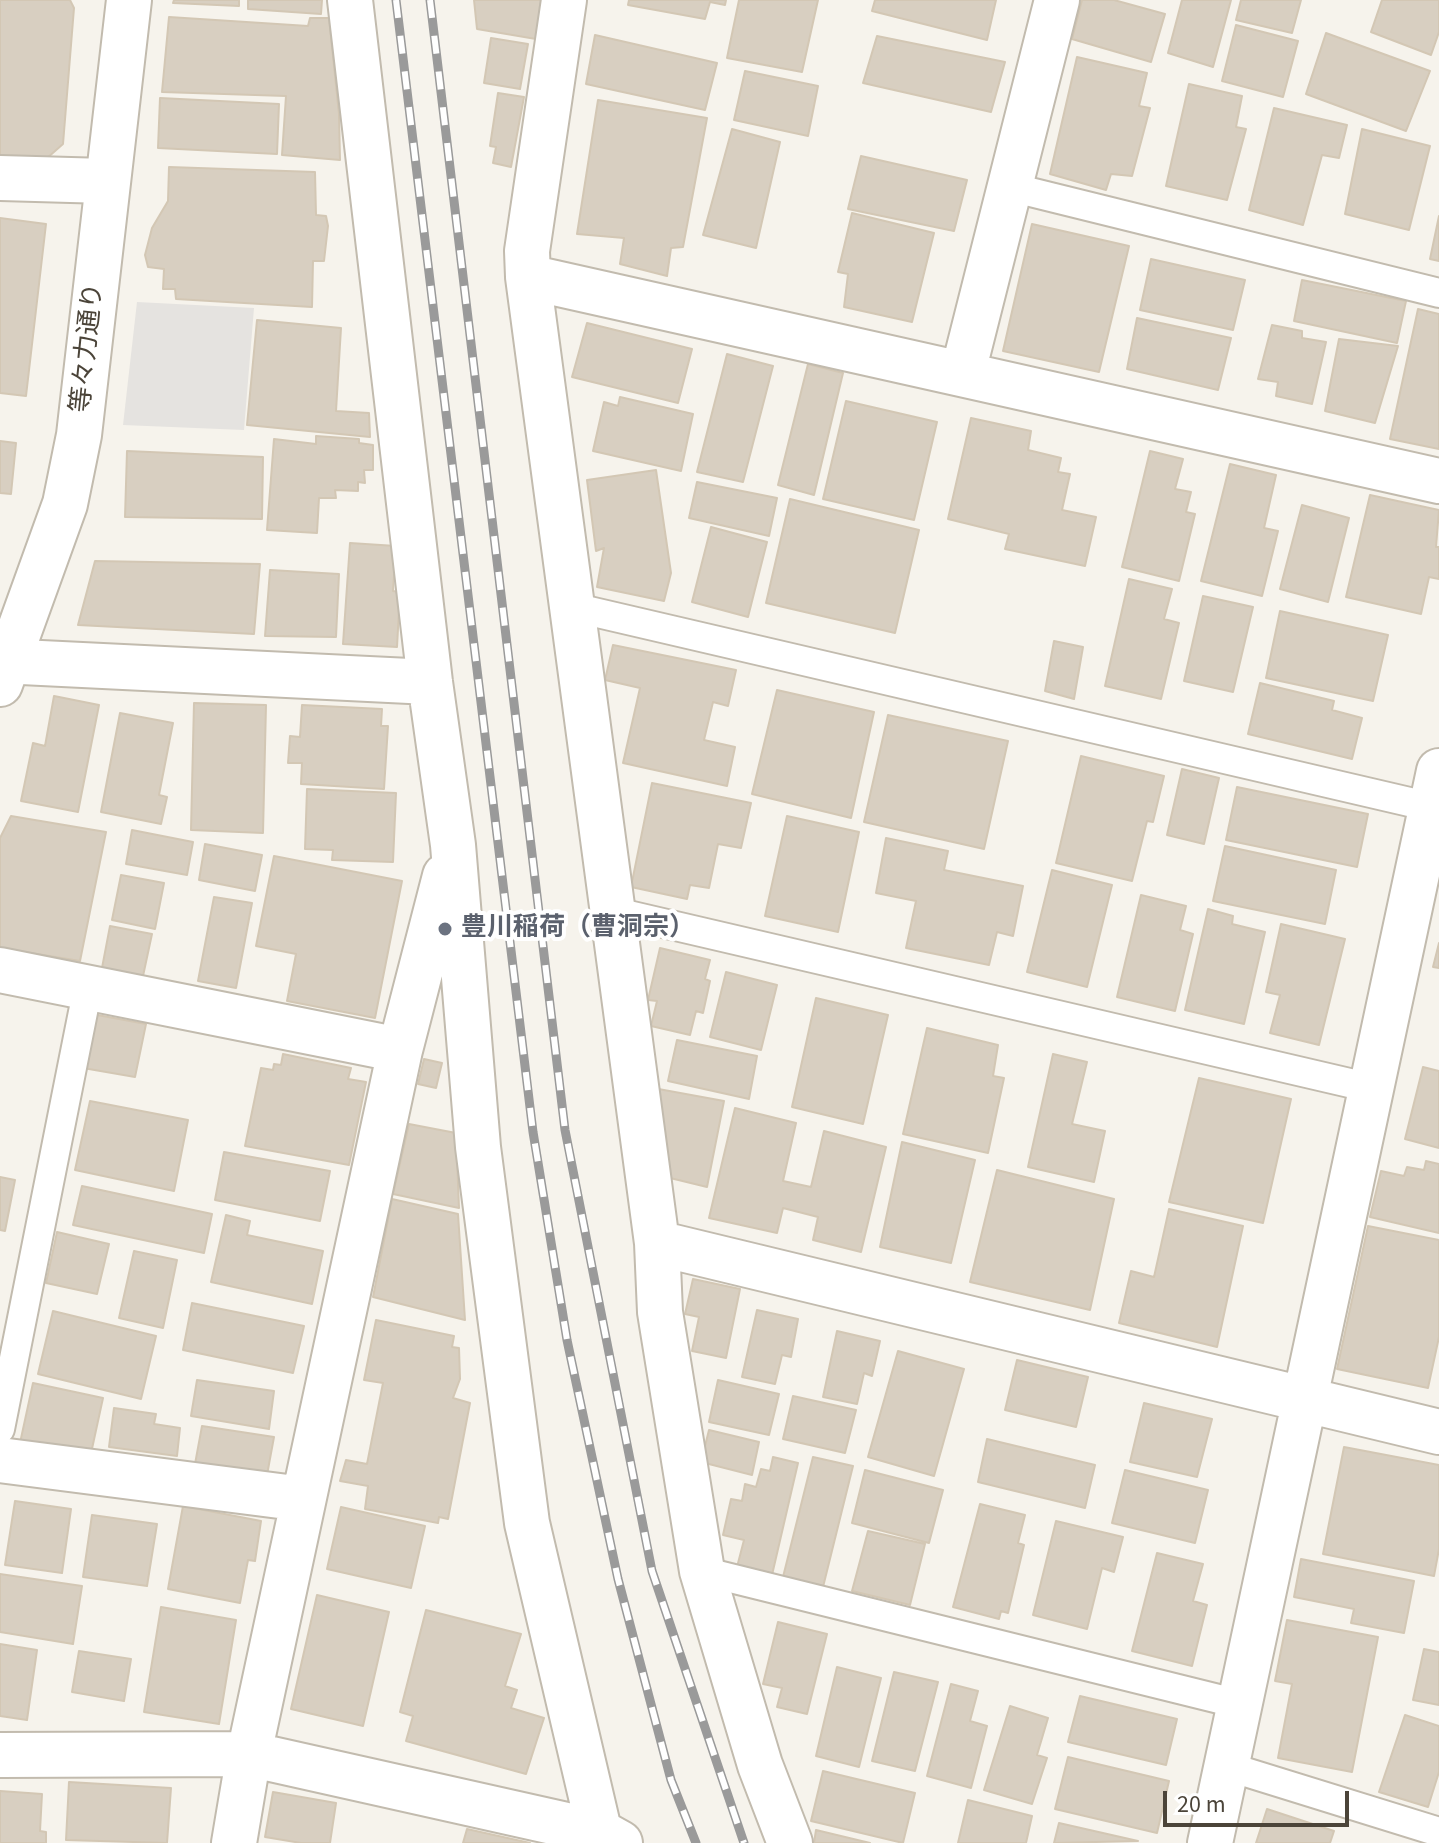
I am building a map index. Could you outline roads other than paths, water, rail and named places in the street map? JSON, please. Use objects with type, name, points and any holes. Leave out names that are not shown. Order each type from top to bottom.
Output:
[{"type":"street","name":"等々力通り","points":[[4,669],[65,504],[79,435],[129,0]]},
{"type":"street","points":[[0,1755],[249,1754],[608,1840],[527,1523],[478,1147],[453,845],[430,682],[350,0]]},
{"type":"street","points":[[564,0],[527,251],[528,277],[657,1243],[660,1312],[702,1571],[760,1765],[790,1843]]},
{"type":"street","points":[[963,372],[1057,0]]},
{"type":"street","points":[[0,178],[106,181]]},
{"type":"street","points":[[528,277],[1439,481]]},
{"type":"street","points":[[4,669],[430,682]]},
{"type":"street","points":[[1210,1843],[1435,789]]},
{"type":"street","points":[[234,1843],[249,1754],[400,1050],[453,845]]},
{"type":"street","points":[[0,970],[400,1050]]},
{"type":"street","points":[[657,1243],[1304,1402],[1439,1432]]},
{"type":"street","points":[[0,1460],[303,1499]]},
{"type":"lane","points":[[1010,187],[1439,293]]},
{"type":"lane","points":[[572,607],[1435,789]]},
{"type":"lane","points":[[611,911],[1371,1088]]},
{"type":"lane","points":[[0,1429],[88,987]]},
{"type":"lane","points":[[702,1571],[1239,1704]]},
{"type":"lane","points":[[1226,1766],[1439,1832]]},
{"type":"railway","points":[[396,0],[533,1132],[567,1340],[618,1579],[671,1780],[696,1843]]},
{"type":"railway","points":[[430,0],[565,1130],[652,1571],[744,1843]]},
{"type":"place","name":"豊川稲荷（曹洞宗）","points":[[445,929]]}]
